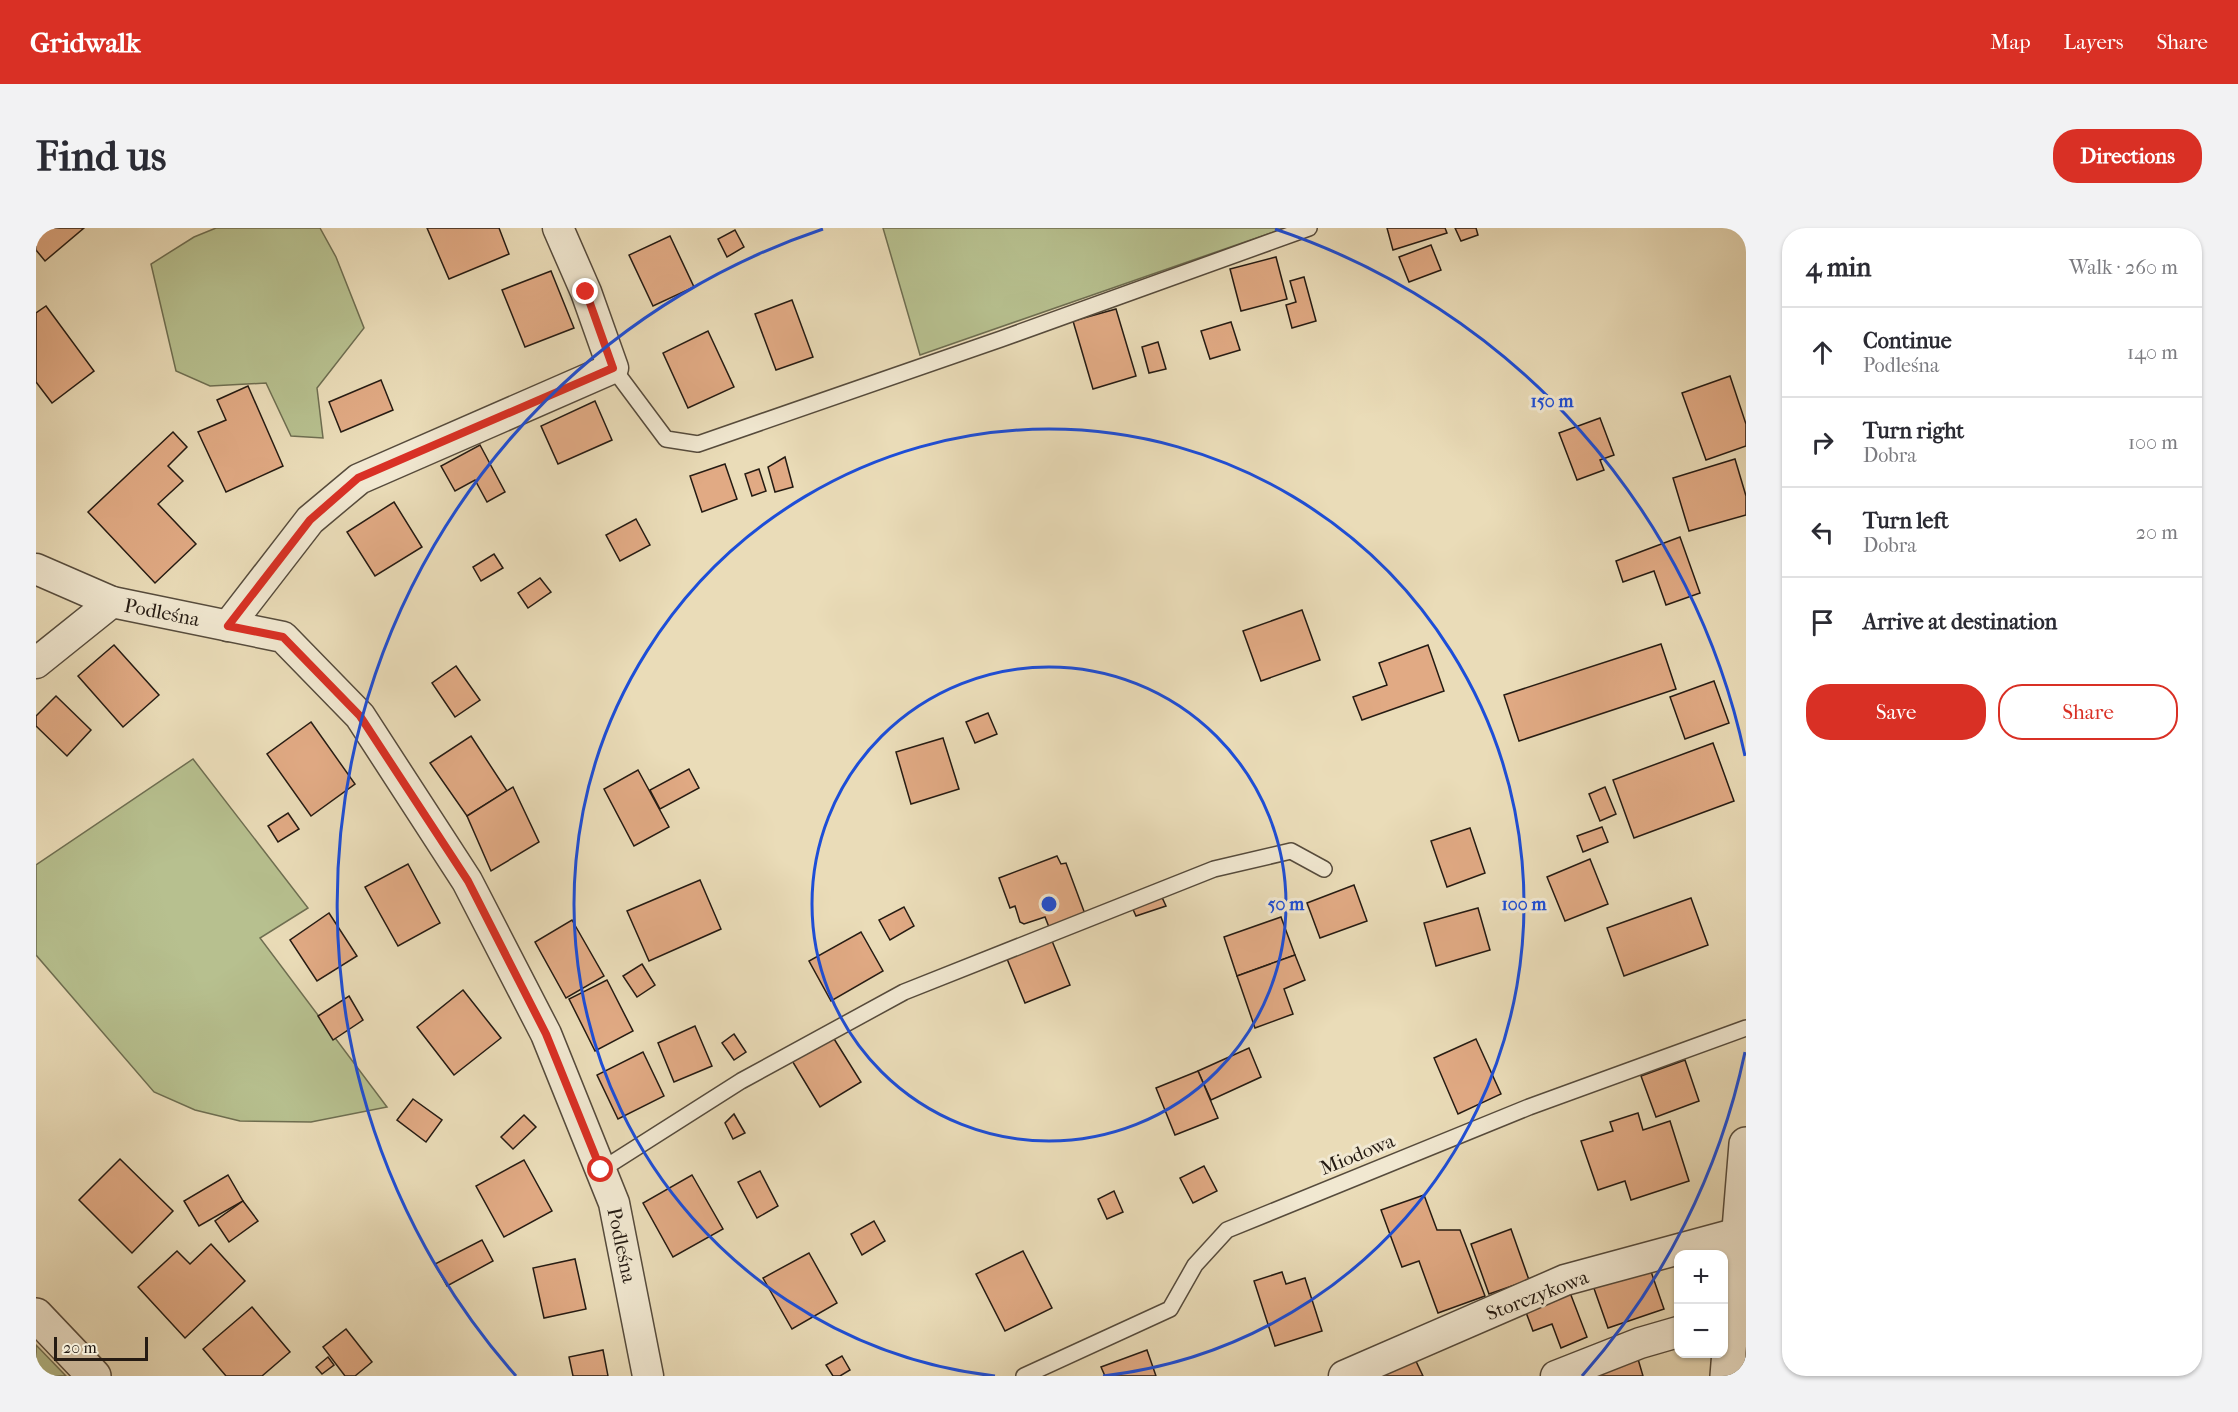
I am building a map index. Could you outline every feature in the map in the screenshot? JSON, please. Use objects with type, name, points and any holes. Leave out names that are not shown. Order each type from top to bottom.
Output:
[{"type":"street","points":[[228,626],[310,520],[358,478],[613,368],[586,292],[558,228]]},
{"type":"street","name":"Podleśna","points":[[36,569],[112,603],[283,637],[360,716],[468,881],[546,1034],[614,1203],[648,1376]]},
{"type":"street","points":[[36,663],[112,603]]},
{"type":"street","points":[[1727,1376],[1742,1233],[1746,1144]]},
{"type":"street","name":"Storczykowa","points":[[1344,1376],[1565,1280],[1742,1233]]},
{"type":"street","points":[[36,1315],[94,1376]]},
{"type":"street","points":[[1556,1376],[1640,1343],[1674,1333]]},
{"type":"lane","points":[[613,368],[666,439],[698,444],[1012,336],[1309,228]]},
{"type":"lane","points":[[601,1170],[741,1081],[904,992],[1214,869],[1291,852],[1324,869]]},
{"type":"lane","name":"Miodowa","points":[[1024,1376],[1170,1309],[1195,1264],[1227,1230],[1529,1107],[1746,1028]]},
{"type":"green space","points":[[216,228],[320,228],[336,257],[364,328],[317,388],[323,438],[291,436],[266,383],[210,386],[176,371],[151,264],[194,237]]},
{"type":"green space","points":[[883,228],[1285,228],[920,355]]},
{"type":"green space","points":[[193,759],[308,908],[260,938],[387,1107],[311,1122],[240,1121],[195,1110],[154,1092],[36,955],[36,865]]},
{"type":"green space","points":[[36,1345],[66,1376],[36,1376]]},
{"type":"building","points":[[36,228],[84,228],[45,261],[36,250]]},
{"type":"building","points":[[427,228],[499,228],[509,254],[449,279]]},
{"type":"building","points":[[1387,228],[1445,228],[1447,233],[1393,250]]},
{"type":"building","points":[[1455,228],[1476,228],[1478,235],[1461,241]]},
{"type":"building","points":[[735,230],[744,247],[727,257],[718,239]]},
{"type":"building","points":[[670,236],[694,287],[653,306],[629,255]]},
{"type":"building","points":[[1431,245],[1441,270],[1409,282],[1399,257]]},
{"type":"building","points":[[1276,257],[1287,299],[1241,311],[1230,269]]},
{"type":"building","points":[[551,271],[574,328],[525,347],[502,290]]},
{"type":"building","points":[[1304,277],[1316,321],[1292,328],[1286,305],[1296,302],[1290,281]]},
{"type":"building","points":[[792,300],[813,357],[776,370],[755,314]]},
{"type":"building","points":[[46,306],[94,371],[52,403],[36,382],[36,313]]},
{"type":"building","points":[[1116,309],[1136,376],[1093,389],[1073,321]]},
{"type":"building","points":[[1231,322],[1240,350],[1210,359],[1201,331]]},
{"type":"building","points":[[708,331],[734,387],[688,408],[663,353]]},
{"type":"building","points":[[1158,342],[1166,369],[1149,373],[1142,347]]},
{"type":"building","points":[[1730,376],[1746,424],[1746,446],[1706,460],[1682,393]]},
{"type":"building","points":[[381,380],[393,410],[341,432],[329,402]]},
{"type":"building","points":[[248,386],[283,466],[226,492],[198,432],[226,420],[217,400]]},
{"type":"building","points":[[595,401],[612,440],[558,464],[541,426]]},
{"type":"building","points":[[1600,418],[1614,455],[1600,460],[1604,470],[1577,480],[1559,433]]},
{"type":"building","points":[[173,432],[187,447],[168,466],[183,481],[158,504],[196,544],[155,583],[88,512]]},
{"type":"building","points":[[480,445],[505,492],[487,502],[475,480],[455,491],[441,466]]},
{"type":"building","points":[[785,457],[793,487],[775,492],[768,467]]},
{"type":"building","points":[[1735,459],[1746,496],[1746,515],[1689,531],[1673,478]]},
{"type":"building","points":[[725,464],[737,499],[702,512],[690,476]]},
{"type":"building","points":[[759,469],[766,491],[752,496],[745,474]]},
{"type":"building","points":[[394,502],[422,547],[375,576],[347,532]]},
{"type":"building","points":[[636,519],[650,545],[620,561],[606,535]]},
{"type":"building","points":[[1680,537],[1700,593],[1666,605],[1654,571],[1623,582],[1616,561]]},
{"type":"building","points":[[494,554],[503,568],[481,581],[473,567]]},
{"type":"building","points":[[540,578],[551,592],[528,608],[518,593]]},
{"type":"building","points":[[1302,610],[1320,660],[1261,681],[1243,631]]},
{"type":"building","points":[[1661,644],[1676,689],[1519,741],[1504,695]]},
{"type":"building","points":[[114,645],[159,695],[123,727],[78,676]]},
{"type":"building","points":[[1428,645],[1444,691],[1362,720],[1353,697],[1387,685],[1379,663]]},
{"type":"building","points":[[456,666],[480,700],[455,717],[432,683]]},
{"type":"building","points":[[1714,681],[1729,723],[1685,739],[1670,697]]},
{"type":"building","points":[[56,696],[91,730],[67,756],[36,726],[36,716]]},
{"type":"building","points":[[988,713],[997,734],[975,743],[966,722]]},
{"type":"building","points":[[311,722],[355,784],[311,816],[267,754]]},
{"type":"building","points":[[471,736],[507,791],[467,816],[430,763]]},
{"type":"building","points":[[943,738],[959,789],[911,804],[896,752]]},
{"type":"building","points":[[1713,743],[1734,801],[1634,838],[1613,780]]},
{"type":"building","points":[[689,769],[699,788],[660,809],[650,790]]},
{"type":"building","points":[[638,770],[669,827],[634,846],[604,789]]},
{"type":"building","points":[[513,787],[539,842],[491,871],[467,816]]},
{"type":"building","points":[[1605,787],[1616,814],[1600,821],[1589,794]]},
{"type":"building","points":[[288,813],[299,829],[278,842],[268,826]]},
{"type":"building","points":[[1602,827],[1608,842],[1583,852],[1577,836]]},
{"type":"building","points":[[1470,828],[1485,873],[1447,887],[1431,841]]},
{"type":"building","points":[[1057,856],[1061,864],[1066,863],[1085,914],[1049,927],[1045,917],[1024,924],[1020,922],[1015,906],[1010,908],[999,878]]},
{"type":"building","points":[[1590,859],[1608,904],[1565,921],[1547,877]]},
{"type":"building","points":[[408,864],[440,923],[398,946],[365,887]]},
{"type":"building","points":[[700,880],[721,929],[649,961],[627,911]]},
{"type":"building","points":[[1354,885],[1367,921],[1320,938],[1307,903]]},
{"type":"building","points":[[1160,893],[1166,906],[1136,916],[1131,905]]},
{"type":"building","points":[[1691,898],[1708,945],[1624,976],[1607,928]]},
{"type":"building","points":[[904,907],[914,926],[890,940],[879,920]]},
{"type":"building","points":[[1478,908],[1490,950],[1436,966],[1424,923]]},
{"type":"building","points":[[329,913],[357,956],[317,981],[290,940]]},
{"type":"building","points":[[1281,917],[1295,955],[1237,976],[1224,937]]},
{"type":"building","points":[[572,920],[604,976],[566,998],[535,942]]},
{"type":"building","points":[[861,932],[883,971],[831,1001],[809,961]]},
{"type":"building","points":[[1050,936],[1070,985],[1025,1003],[1005,954]]},
{"type":"building","points":[[1295,955],[1305,980],[1284,989],[1293,1014],[1255,1028],[1237,976]]},
{"type":"building","points":[[642,964],[655,985],[637,997],[623,976]]},
{"type":"building","points":[[607,980],[633,1031],[595,1051],[569,999]]},
{"type":"building","points":[[463,990],[501,1038],[454,1075],[417,1027]]},
{"type":"building","points":[[349,996],[363,1020],[333,1040],[318,1016]]},
{"type":"building","points":[[695,1026],[712,1066],[674,1082],[658,1043]]},
{"type":"building","points":[[734,1034],[746,1052],[734,1060],[722,1043]]},
{"type":"building","points":[[831,1034],[861,1082],[820,1107],[791,1059]]},
{"type":"building","points":[[1476,1039],[1501,1094],[1458,1114],[1434,1058]]},
{"type":"building","points":[[1249,1048],[1261,1077],[1211,1100],[1198,1071]]},
{"type":"building","points":[[643,1052],[664,1096],[618,1119],[597,1075]]},
{"type":"building","points":[[1685,1060],[1699,1101],[1656,1117],[1641,1076]]},
{"type":"building","points":[[1198,1071],[1218,1118],[1175,1135],[1156,1088]]},
{"type":"building","points":[[413,1099],[442,1120],[426,1142],[397,1120]]},
{"type":"building","points":[[1638,1113],[1643,1130],[1670,1121],[1689,1181],[1631,1200],[1625,1181],[1598,1190],[1581,1141],[1613,1131],[1610,1122]]},
{"type":"building","points":[[734,1114],[745,1133],[733,1139],[725,1123]]},
{"type":"building","points":[[524,1115],[536,1127],[513,1149],[501,1137]]},
{"type":"building","points":[[120,1159],[173,1211],[132,1253],[79,1200]]},
{"type":"building","points":[[524,1160],[552,1211],[504,1237],[476,1186]]},
{"type":"building","points":[[1204,1166],[1217,1191],[1193,1203],[1180,1178]]},
{"type":"building","points":[[760,1171],[778,1206],[757,1218],[738,1182]]},
{"type":"building","points":[[228,1175],[243,1201],[199,1226],[184,1201]]},
{"type":"building","points":[[692,1175],[723,1229],[673,1257],[643,1203]]},
{"type":"building","points":[[1114,1191],[1123,1212],[1107,1219],[1098,1199]]},
{"type":"building","points":[[1424,1195],[1437,1230],[1460,1230],[1485,1296],[1438,1313],[1419,1261],[1402,1267],[1381,1210]]},
{"type":"building","points":[[243,1201],[258,1221],[229,1242],[215,1221]]},
{"type":"building","points":[[874,1221],[885,1241],[862,1255],[851,1234]]},
{"type":"building","points":[[1511,1229],[1529,1280],[1489,1294],[1471,1244]]},
{"type":"building","points":[[482,1240],[493,1261],[447,1286],[435,1264]]},
{"type":"building","points":[[211,1244],[245,1281],[185,1338],[138,1287],[177,1251],[190,1264]]},
{"type":"building","points":[[1023,1251],[1052,1308],[1005,1331],[976,1274]]},
{"type":"building","points":[[809,1253],[837,1303],[792,1329],[763,1278]]},
{"type":"building","points":[[575,1259],[586,1309],[544,1318],[533,1268]]},
{"type":"building","points":[[1647,1260],[1664,1309],[1608,1328],[1591,1280]]},
{"type":"building","points":[[1282,1272],[1286,1284],[1305,1278],[1322,1331],[1275,1346],[1254,1281]]},
{"type":"building","points":[[1569,1290],[1587,1337],[1561,1348],[1552,1324],[1533,1331],[1524,1307]]},
{"type":"building","points":[[252,1307],[290,1352],[262,1376],[226,1376],[203,1349]]},
{"type":"building","points":[[346,1329],[372,1362],[355,1376],[345,1376],[323,1347]]},
{"type":"building","points":[[603,1350],[608,1376],[573,1376],[569,1357]]},
{"type":"building","points":[[1147,1350],[1156,1376],[1105,1376],[1101,1367]]},
{"type":"building","points":[[842,1356],[850,1370],[840,1376],[833,1376],[826,1365]]},
{"type":"building","points":[[328,1357],[334,1365],[322,1374],[316,1367]]},
{"type":"building","points":[[1414,1357],[1423,1376],[1372,1376]]},
{"type":"building","points":[[1638,1359],[1643,1376],[1595,1376]]},
{"type":"route","points":[[586,292],[613,368],[358,478],[310,520],[228,626],[283,637],[360,716],[468,881],[546,1034],[601,1170]]}]
